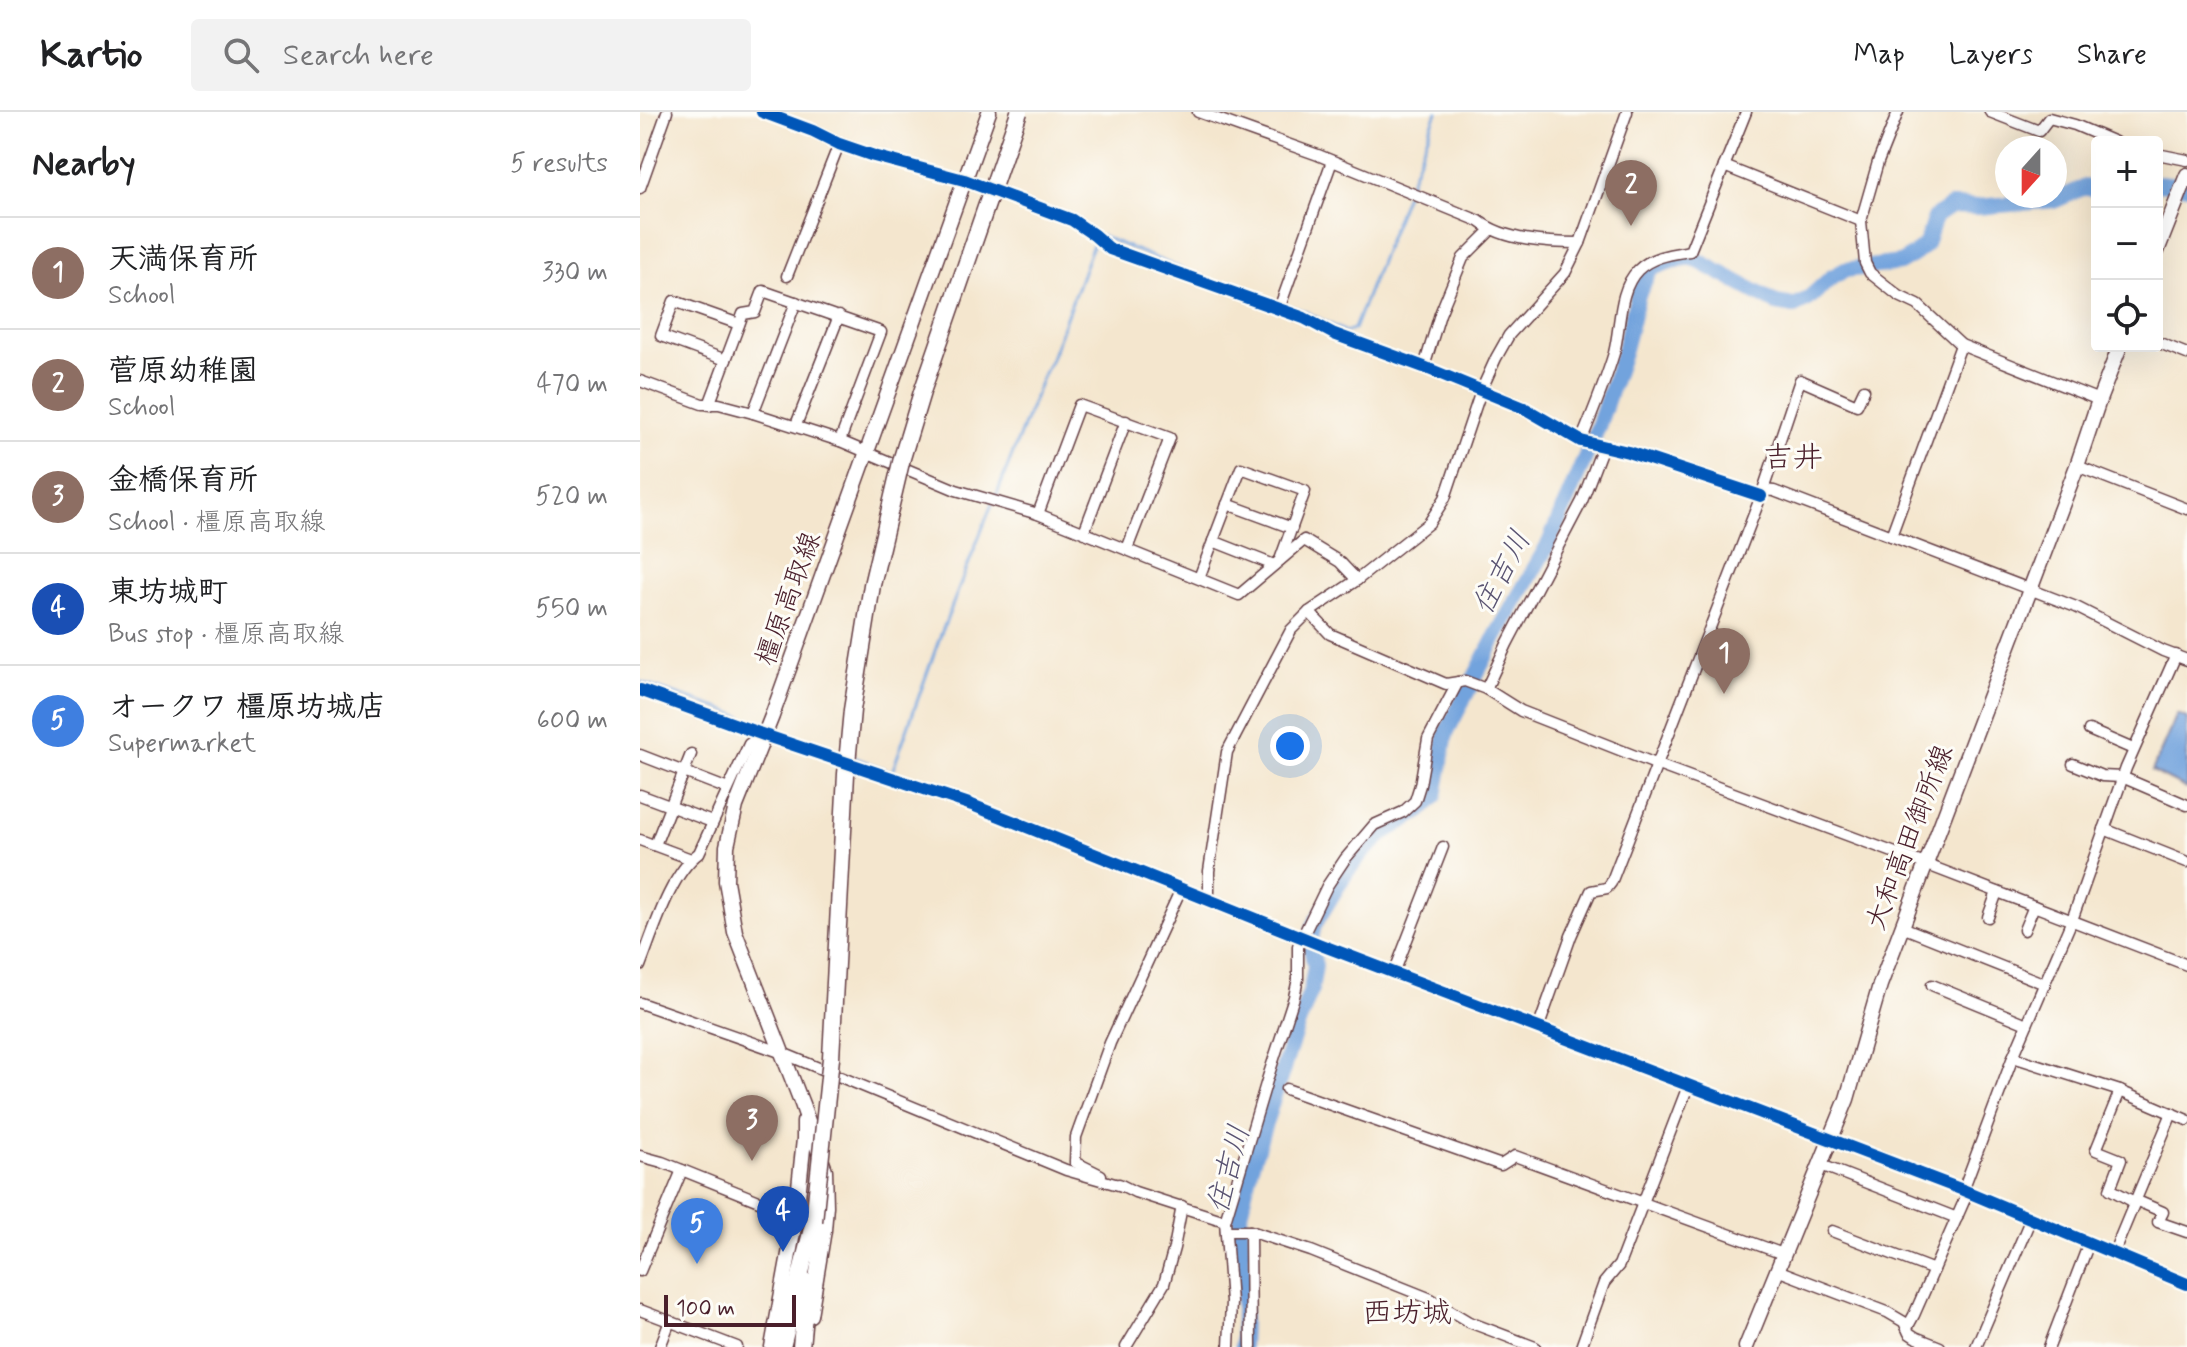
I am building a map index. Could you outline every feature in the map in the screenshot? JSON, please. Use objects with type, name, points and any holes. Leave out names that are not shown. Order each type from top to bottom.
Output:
[{"type":"highway","points":[[802,1347],[831,1058],[846,774],[852,710],[872,585],[895,484],[922,392],[1019,112]]},
{"type":"highway","points":[[782,1347],[814,1221]]},
{"type":"main road","name":"橿原高取線","points":[[802,1347],[818,1277],[825,1218],[825,1170],[735,932],[725,863],[730,826],[869,452],[989,112]]},
{"type":"main road","points":[[2163,236],[2184,182]]},
{"type":"main road","name":"大和高田御所線","points":[[1746,1347],[1832,1139],[1854,1079],[1880,985],[2118,352]]},
{"type":"main road","name":"橿原高取線","points":[[772,1347],[796,1216],[804,1139],[802,1104]]},
{"type":"street","points":[[640,188],[667,112]]},
{"type":"street","points":[[762,112],[839,144],[964,180],[1072,220],[1110,249],[1280,305],[1334,334],[1524,408],[1581,441],[1628,452],[1762,493],[1774,491],[2087,611],[2187,660]]},
{"type":"street","points":[[1198,112],[1407,191],[1479,221],[1491,230],[1549,243],[1580,243]]},
{"type":"street","points":[[1209,901],[1209,871],[1227,752],[1291,630],[1309,612],[1357,580],[1429,523],[1445,498],[1481,391],[1509,335],[1565,273],[1580,243],[1627,112]]},
{"type":"street","points":[[1581,441],[1615,350],[1625,294],[1632,277],[1641,266],[1657,257],[1690,251],[1746,112]]},
{"type":"street","points":[[1898,112],[1878,162],[1861,221],[1865,263],[1870,273],[1899,296],[1918,305],[1961,345],[2099,400]]},
{"type":"street","points":[[1990,112],[2039,131],[2049,118],[2101,136]]},
{"type":"street","points":[[787,276],[839,144]]},
{"type":"street","points":[[2163,155],[2187,160]]},
{"type":"street","points":[[1280,305],[1332,161]]},
{"type":"street","points":[[1724,166],[1861,221]]},
{"type":"street","points":[[1424,367],[1440,314],[1463,258],[1491,230]]},
{"type":"street","points":[[709,405],[743,314],[755,312],[763,291],[881,332],[840,441]]},
{"type":"street","points":[[726,360],[661,336],[674,301],[739,324]]},
{"type":"street","points":[[753,413],[796,302]]},
{"type":"street","points":[[796,425],[839,316]]},
{"type":"street","points":[[2163,344],[2187,354]]},
{"type":"street","points":[[1891,536],[1961,345]]},
{"type":"street","points":[[1538,1029],[1591,891],[1607,888],[1611,883],[1762,493],[1800,380],[1857,405],[1864,390]]},
{"type":"street","points":[[640,381],[702,404],[719,404],[796,425],[869,452],[956,490],[1038,514],[1239,595],[1304,540],[1340,562],[1357,580]]},
{"type":"street","points":[[1038,514],[1079,405],[1170,438],[1127,549]]},
{"type":"street","points":[[1084,532],[1126,421]]},
{"type":"street","points":[[1486,689],[1582,501],[1603,446]]},
{"type":"street","points":[[2077,466],[2187,509]]},
{"type":"street","points":[[1199,578],[1241,468],[1305,491],[1277,563]]},
{"type":"street","points":[[1227,504],[1292,528]]},
{"type":"street","points":[[1213,541],[1277,563]]},
{"type":"street","points":[[1309,612],[1330,634],[1446,684],[1465,681],[1486,689],[1521,711],[1658,765],[2187,965]]},
{"type":"street","points":[[1907,1328],[1957,1218],[2013,1057],[2072,920],[2133,749],[2176,655]]},
{"type":"street","points":[[1229,1347],[1231,1302],[1226,1226],[1294,997],[1301,937],[1327,886],[1354,848],[1374,825],[1403,812],[1415,801],[1428,739],[1458,682]]},
{"type":"street","points":[[640,690],[972,805],[1180,891],[1966,1191],[2187,1284]]},
{"type":"street","points":[[2089,730],[2133,749]]},
{"type":"street","points":[[640,966],[674,882],[699,853],[749,744],[764,735]]},
{"type":"street","points":[[655,845],[691,754]]},
{"type":"street","points":[[640,755],[728,789]]},
{"type":"street","points":[[2073,764],[2102,776],[2122,777],[2187,805]]},
{"type":"street","points":[[640,795],[712,822]]},
{"type":"street","points":[[2104,829],[2187,862]]},
{"type":"street","points":[[640,840],[691,859]]},
{"type":"street","points":[[1394,973],[1443,847]]},
{"type":"street","points":[[1122,1186],[1075,1162],[1076,1137],[1110,1043],[1180,891]]},
{"type":"street","points":[[1988,917],[1997,892]]},
{"type":"street","points":[[2024,930],[2034,906]]},
{"type":"street","points":[[1902,927],[2045,984]]},
{"type":"street","points":[[1932,985],[2027,1024]]},
{"type":"street","points":[[640,1004],[780,1052],[1066,1170],[1182,1206],[1226,1226],[1311,1251],[1431,1299],[1469,1322],[1535,1347]]},
{"type":"street","points":[[2013,1057],[2120,1091],[2187,1120]]},
{"type":"street","points":[[1581,1347],[1604,1283],[1619,1265],[1688,1086]]},
{"type":"street","points":[[1286,1089],[1501,1165],[1515,1156],[1783,1254]]},
{"type":"street","points":[[2120,1091],[2096,1150],[2121,1160],[2110,1189],[2163,1212],[2158,1222],[2187,1232]]},
{"type":"street","points":[[2114,1252],[2172,1113]]},
{"type":"street","points":[[640,1156],[796,1216]]},
{"type":"street","points":[[1821,1165],[1957,1218]]},
{"type":"street","points":[[640,1271],[682,1170]]},
{"type":"street","points":[[1126,1347],[1164,1284],[1182,1206]]},
{"type":"street","points":[[1976,1347],[2031,1218]]},
{"type":"street","points":[[1250,1231],[1251,1347]]},
{"type":"street","points":[[1832,1231],[1934,1270]]},
{"type":"street","points":[[2049,1347],[2089,1243]]},
{"type":"street","points":[[1777,1270],[1887,1312],[1904,1322],[1915,1337],[1933,1346]]},
{"type":"street","points":[[640,1310],[737,1347]]},
{"type":"street","points":[[660,1347],[670,1321]]},
{"type":"water","points":[[2177,714],[2187,718],[2187,789],[2152,771]]},
{"type":"waterway","points":[[1408,187],[1437,112]]},
{"type":"waterway","name":"住吉川","points":[[2163,183],[2187,186]]},
{"type":"waterway","name":"住吉川","points":[[1242,1347],[1244,1291],[1240,1214],[1250,1169],[1311,990],[1315,966],[1310,944],[1314,925],[1347,871],[1365,850],[1386,831],[1420,811],[1435,796],[1446,733],[1549,543],[1598,427],[1623,353],[1638,295],[1650,269],[1671,261],[1693,258],[1776,303],[1794,306],[1845,270],[1900,263],[1915,254],[1926,244],[1935,217],[1951,206],[1977,207],[2056,200],[2085,187],[2091,189]]},
{"type":"waterway","points":[[1284,305],[1304,311],[1346,332],[1354,329],[1406,194]]},
{"type":"waterway","points":[[1101,236],[1194,274]]},
{"type":"waterway","points":[[996,497],[1095,239]]},
{"type":"waterway","points":[[1693,258],[1699,241]]},
{"type":"waterway","points":[[1246,292],[1277,302]]},
{"type":"waterway","points":[[853,757],[892,772],[992,504]]},
{"type":"waterway","points":[[640,682],[742,717]]},
{"type":"waterway","points":[[806,739],[842,753]]},
{"type":"cycle path","points":[[762,112],[839,144],[964,180],[1072,220],[1110,249],[1304,318],[1334,334],[1524,408],[1581,441],[1628,452],[1761,496]]},
{"type":"cycle path","points":[[640,690],[972,805],[1321,945],[1963,1190],[2187,1284]]},
{"type":"place","name":"菅原幼稚園","points":[[1631,226]]},
{"type":"place","name":"天満保育所","points":[[1724,694]]},
{"type":"place","name":"金橋保育所","points":[[752,1161]]},
{"type":"place","name":"東坊城町","points":[[783,1252]]},
{"type":"place","name":"オークワ 橿原坊城店","points":[[697,1264]]},
{"type":"district","name":"吉井","points":[[1793,457]]},
{"type":"district","name":"西坊城","points":[[1407,1312]]}]
